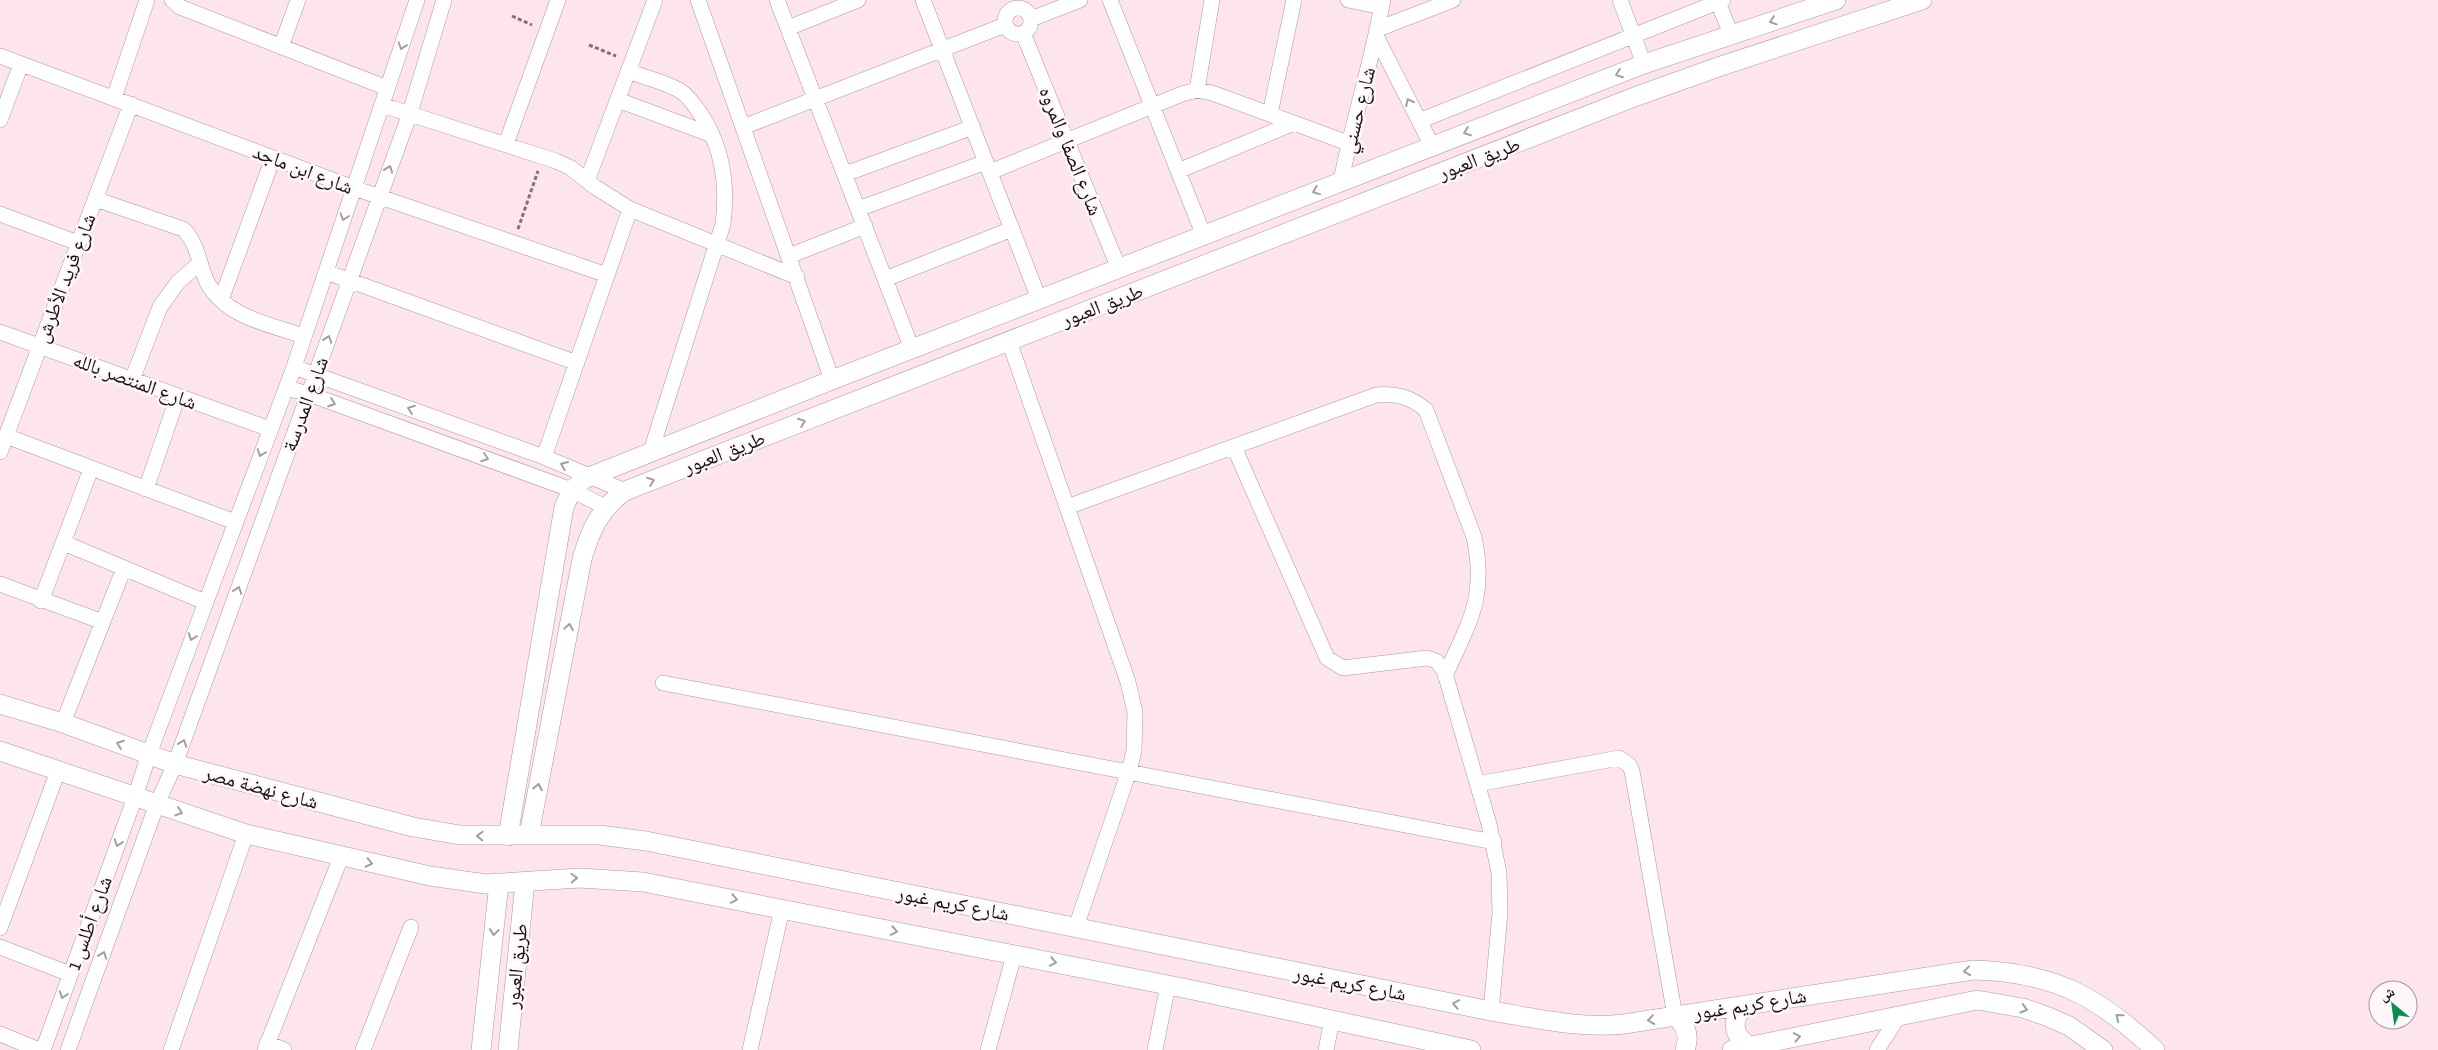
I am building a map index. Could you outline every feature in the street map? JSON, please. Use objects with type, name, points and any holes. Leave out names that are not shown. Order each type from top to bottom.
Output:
[{"type":"street","points":[[114,98],[147,0]]},
{"type":"street","points":[[281,47],[298,0]]},
{"type":"street","name":"شارع المدرسة","points":[[135,797],[205,602],[294,367],[417,0]]},
{"type":"street","name":"شارع المدرسة","points":[[157,804],[176,764],[410,113],[444,0]]},
{"type":"street","points":[[506,144],[558,0]]},
{"type":"street","points":[[587,181],[655,0]]},
{"type":"street","points":[[699,0],[832,380]]},
{"type":"street","points":[[777,0],[912,349]]},
{"type":"street","points":[[788,28],[858,0]]},
{"type":"street","points":[[923,0],[1039,299]]},
{"type":"street","points":[[1031,18],[1080,0]]},
{"type":"street","points":[[1110,0],[1204,236]]},
{"type":"street","points":[[1197,90],[1212,0]]},
{"type":"street","points":[[1270,114],[1294,0]]},
{"type":"street","points":[[1348,0],[1383,4]]},
{"type":"street","points":[[1377,34],[1453,0]]},
{"type":"street","points":[[1620,0],[1644,64]]},
{"type":"street","name":"طريق العبور","points":[[508,836],[564,507],[572,490],[589,476],[1644,64],[1731,34],[1806,4],[1836,0]]},
{"type":"street","name":"طريق العبور","points":[[529,835],[582,559],[592,531],[605,507],[625,491],[1443,172],[1721,66],[1922,0]]},
{"type":"street","points":[[1419,121],[1719,1],[1731,34]]},
{"type":"street","points":[[178,2],[281,47],[387,88]]},
{"type":"street","points":[[1011,4],[1024,9],[1031,18],[1030,24],[1023,33],[1012,33],[1005,25],[1006,15],[1011,4]]},
{"type":"street","name":"شارع حسني","points":[[1341,181],[1348,143],[1377,34],[1383,4]]},
{"type":"street","points":[[743,127],[1005,25]]},
{"type":"street","name":"شارع الصفا والمروه","points":[[1023,33],[1119,269]]},
{"type":"street","name":"شارع حسني","points":[[1377,34],[1432,146]]},
{"type":"street","name":"شارع ابن ماجد","points":[[0,56],[354,188],[607,274]]},
{"type":"street","points":[[0,120],[22,64]]},
{"type":"street","points":[[630,66],[682,92],[704,119],[712,135],[723,168],[726,195],[723,224],[651,451]]},
{"type":"street","points":[[858,209],[1067,142],[1182,94],[1197,90],[1212,93],[1348,143]]},
{"type":"street","points":[[618,100],[712,135]]},
{"type":"street","name":"شارع فريد الأطرش","points":[[0,452],[131,104]]},
{"type":"street","points":[[382,104],[543,156],[571,168],[587,181],[630,209],[797,277]]},
{"type":"street","points":[[1178,171],[1294,123]]},
{"type":"street","points":[[845,174],[973,127]]},
{"type":"street","points":[[1432,146],[1443,172]]},
{"type":"street","points":[[221,300],[273,158]]},
{"type":"street","points":[[1341,181],[1351,208]]},
{"type":"street","points":[[95,199],[183,229],[189,234],[208,283],[221,300],[248,317],[303,336]]},
{"type":"street","points":[[544,457],[630,209]]},
{"type":"street","points":[[0,214],[78,243]]},
{"type":"street","points":[[789,256],[865,226]]},
{"type":"street","points":[[885,279],[1012,229]]},
{"type":"street","points":[[132,380],[160,307],[178,282],[200,263]]},
{"type":"street","points":[[326,272],[577,363]]},
{"type":"street","name":"شارع المنتصر بالله","points":[[0,332],[270,429]]},
{"type":"street","points":[[1009,341],[1132,697],[1136,732],[1129,771],[1076,927]]},
{"type":"street","points":[[294,367],[544,457],[625,491]]},
{"type":"street","points":[[286,388],[309,394],[572,490],[605,507]]},
{"type":"street","points":[[1067,507],[1376,395],[1391,394],[1416,402],[1426,410],[1474,537],[1479,572],[1476,607],[1446,676]]},
{"type":"street","points":[[146,489],[178,396]]},
{"type":"street","points":[[6,436],[235,522]]},
{"type":"street","points":[[1234,447],[1327,658],[1343,668],[1427,658],[1441,665],[1446,676],[1494,842],[1499,874],[1500,913],[1491,1011]]},
{"type":"street","points":[[42,601],[91,469]]},
{"type":"street","points":[[64,543],[205,602]]},
{"type":"street","points":[[63,723],[124,568]]},
{"type":"street","points":[[0,584],[103,622]]},
{"type":"street","points":[[663,683],[1494,842]]},
{"type":"street","name":"شارع نهضة مصر","points":[[0,704],[63,723],[176,764],[414,827],[460,835],[529,835]]},
{"type":"street","points":[[0,752],[246,834],[341,857],[467,883],[525,882]]},
{"type":"street","points":[[1477,784],[1619,758],[1629,765],[1632,771],[1674,1016],[1684,1027],[1687,1034],[1685,1050]]},
{"type":"street","points":[[0,928],[6,894],[58,771]]},
{"type":"street","name":"شارع أطلس 1","points":[[41,1050],[135,797]]},
{"type":"street","name":"شارع أطلس 1","points":[[68,1050],[157,804]]},
{"type":"street","points":[[171,1050],[246,834]]},
{"type":"street","name":"شارع كريم غبور","points":[[529,835],[599,835],[630,838],[1491,1011],[1590,1026],[1624,1024],[1973,970],[1999,970],[2050,981],[2094,1000],[2119,1018],[2155,1050]]},
{"type":"street","points":[[284,1050],[266,1047],[341,857]]},
{"type":"street","name":"شارع كريم غبور","points":[[525,882],[580,878],[643,882],[1168,985],[1471,1050]]},
{"type":"street","name":"طريق العبور","points":[[508,1050],[525,882]]},
{"type":"street","name":"طريق العبور","points":[[480,1050],[499,883]]},
{"type":"street","points":[[750,1050],[782,909]]},
{"type":"street","points":[[363,1050],[411,927]]},
{"type":"street","points":[[0,947],[70,974]]},
{"type":"street","points":[[988,1050],[1014,955]]},
{"type":"street","points":[[1155,1050],[1168,985]]},
{"type":"street","name":"شارع كريم غبور","points":[[1741,1048],[1977,1000],[2000,1003],[2046,1016],[2095,1047]]},
{"type":"street","points":[[1741,1048],[1734,1026],[1738,1013],[1749,1004]]},
{"type":"street","points":[[1877,1050],[1898,1017]]},
{"type":"street","points":[[1326,1050],[1332,1020]]},
{"type":"street","points":[[0,1034],[41,1050]]},
{"type":"path","points":[[512,16],[546,30]]},
{"type":"path","points":[[589,44],[630,66]]},
{"type":"path","points":[[513,242],[543,156]]}]
